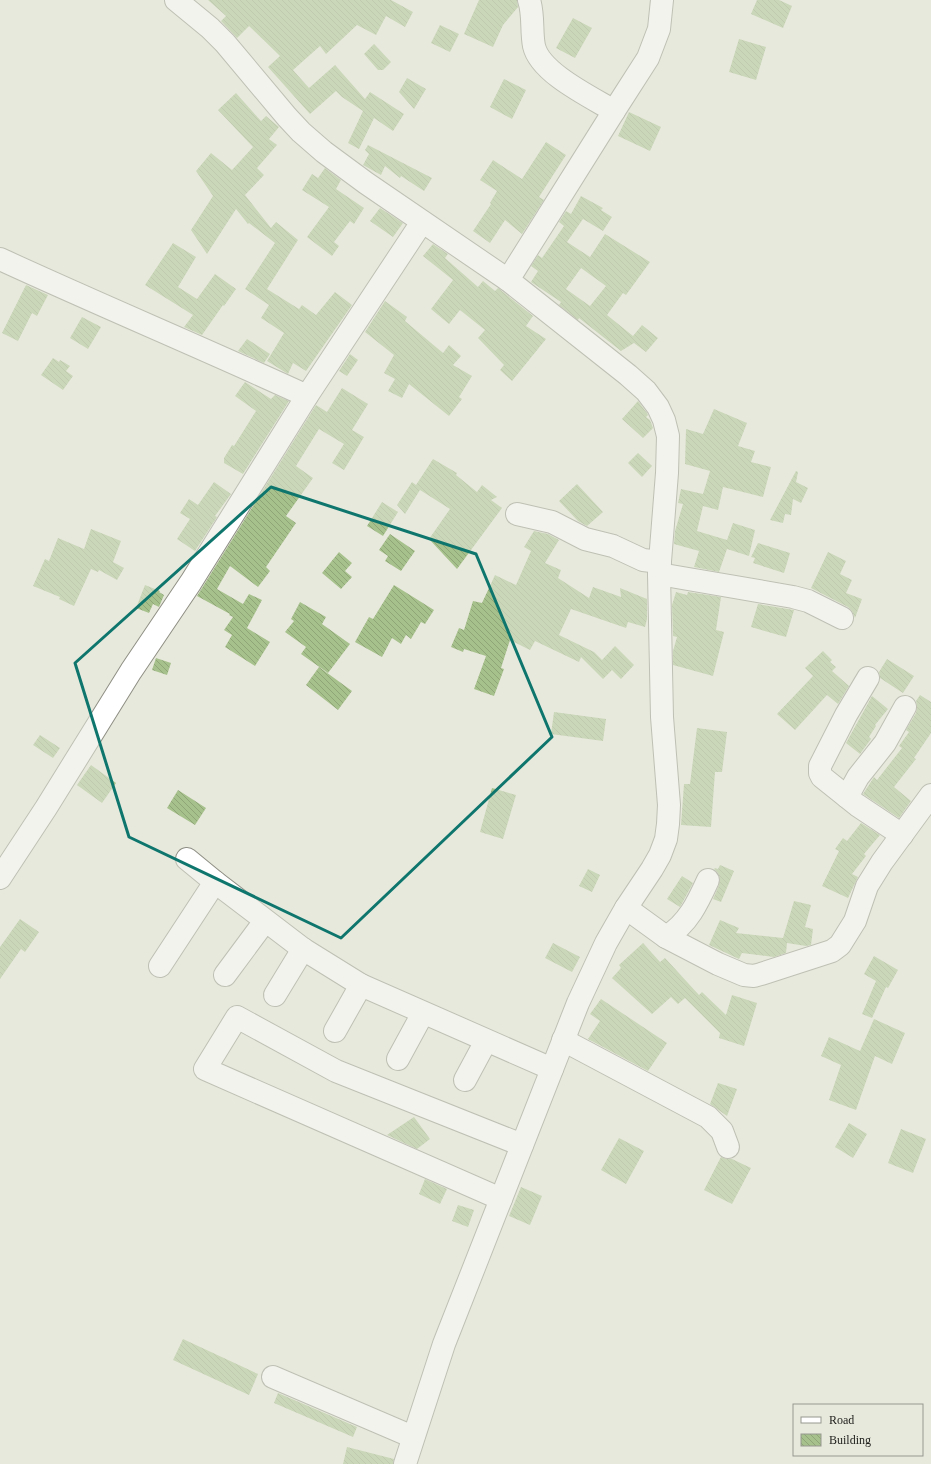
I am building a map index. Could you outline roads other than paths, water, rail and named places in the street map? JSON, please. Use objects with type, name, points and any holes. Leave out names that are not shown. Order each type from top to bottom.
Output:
[{"type":"street","points":[[176,0],[210,28],[225,43],[301,132],[342,167],[508,280],[628,375],[646,391],[658,407],[664,420],[668,436],[660,568],[662,709],[669,805],[666,839],[660,855],[626,908],[597,960],[578,1003],[444,1344],[405,1464]]},
{"type":"street","points":[[529,0],[532,8],[534,46],[543,63],[557,76],[614,111]]},
{"type":"street","points":[[508,280],[648,58],[659,30],[662,0]]},
{"type":"street","points":[[0,878],[46,808],[131,671],[195,575],[307,396],[422,222]]},
{"type":"street","points":[[0,258],[307,396]]},
{"type":"street","points":[[517,514],[552,522],[585,539],[613,546],[660,568],[808,601],[842,618]]},
{"type":"street","points":[[868,678],[846,715],[820,766],[820,773],[822,777],[857,805],[902,835]]},
{"type":"street","points":[[847,797],[858,777],[886,743],[905,707]]},
{"type":"street","points":[[626,908],[666,937],[718,964],[744,975],[754,976],[832,951],[844,940],[855,921],[868,886],[882,862],[931,795]]},
{"type":"street","points":[[187,859],[303,950],[361,985],[552,1069]]},
{"type":"street","points":[[666,937],[674,932],[686,920],[699,900],[708,880]]},
{"type":"street","points":[[160,966],[215,882]]},
{"type":"street","points":[[225,975],[265,921]]},
{"type":"street","points":[[275,995],[303,950]]},
{"type":"street","points":[[335,1031],[361,985]]},
{"type":"street","points":[[398,1059],[423,1013]]},
{"type":"street","points":[[501,1199],[205,1069],[237,1017],[336,1071],[522,1145]]},
{"type":"street","points":[[563,1040],[708,1117],[722,1131],[728,1147]]},
{"type":"street","points":[[465,1080],[486,1041]]},
{"type":"street","points":[[273,1377],[413,1437]]}]
